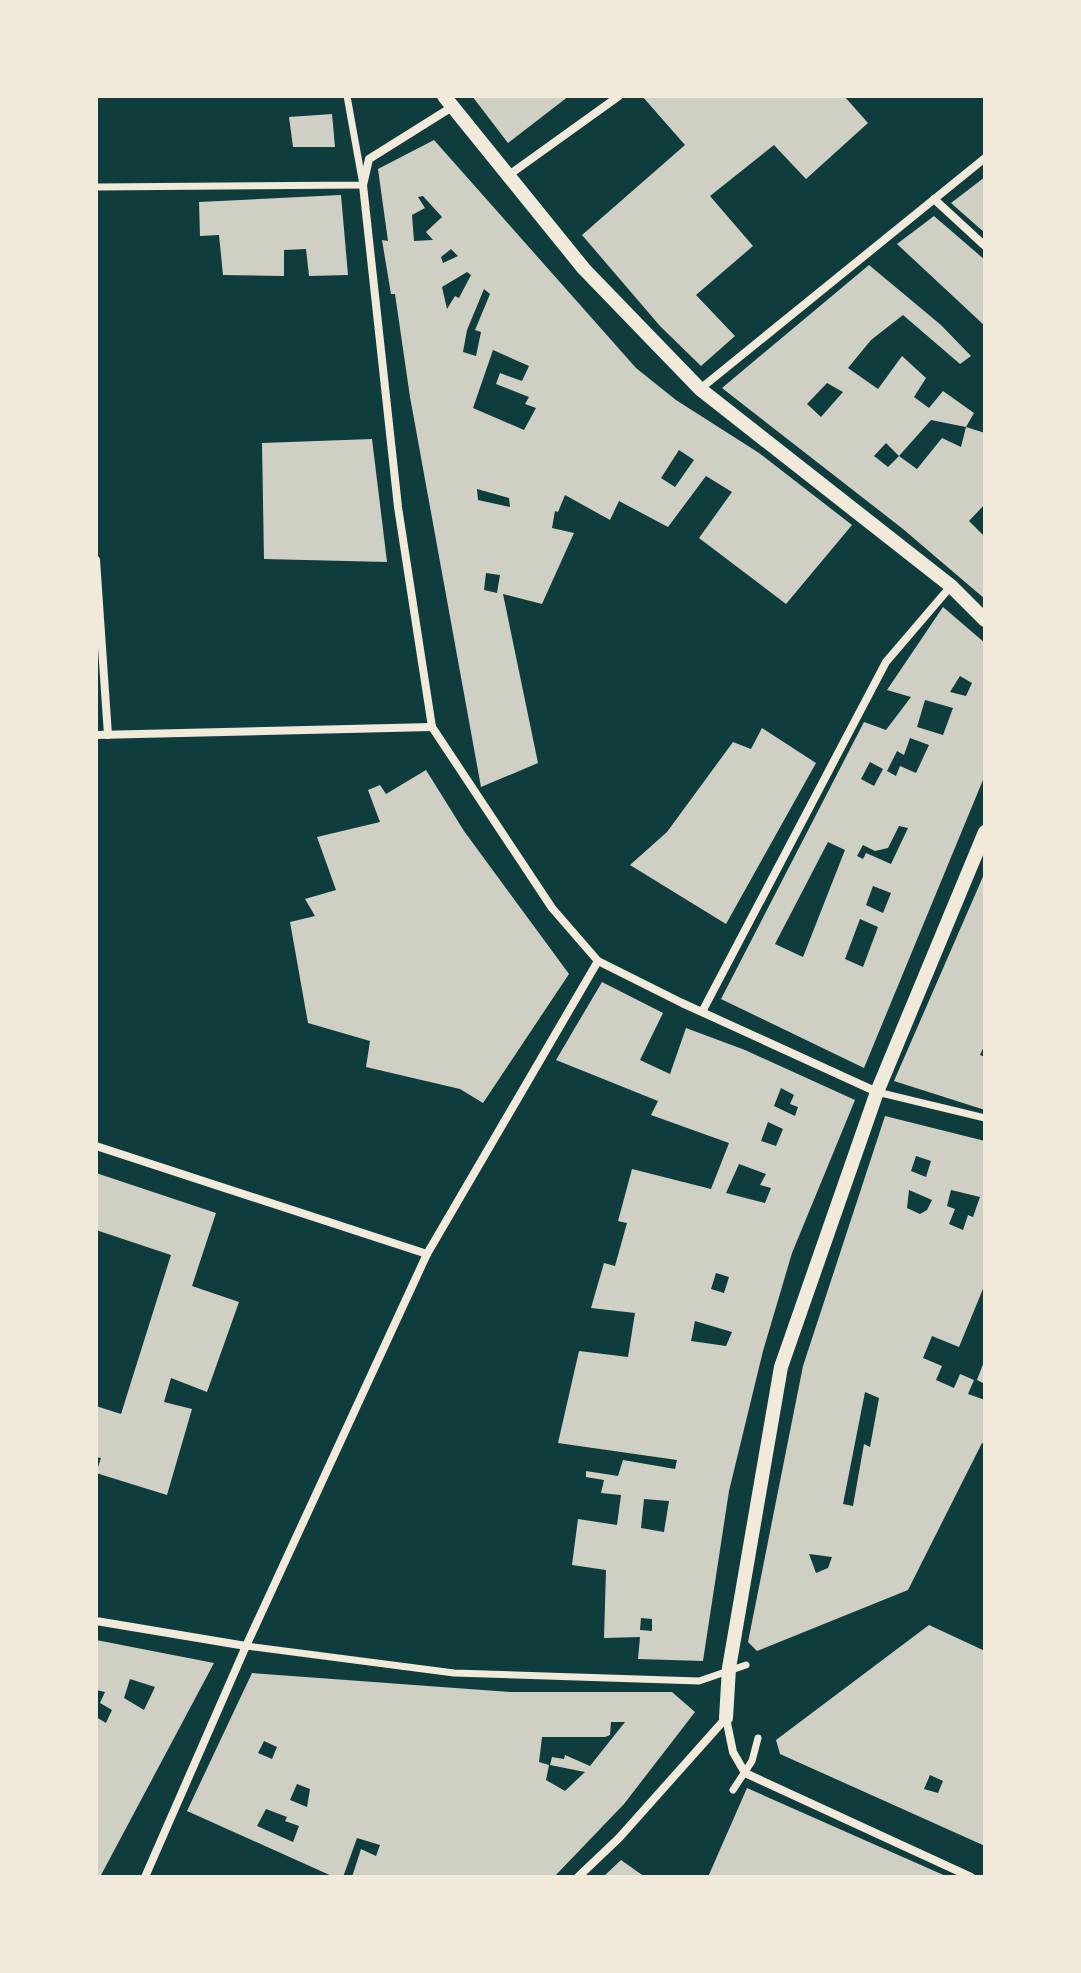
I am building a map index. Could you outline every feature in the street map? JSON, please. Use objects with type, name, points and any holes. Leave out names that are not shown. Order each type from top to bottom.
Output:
[{"type":"street","points":[[347,96],[363,185],[398,507],[432,727],[552,908],[598,961],[877,1092],[985,1118]]},
{"type":"street","points":[[506,177],[619,96]]},
{"type":"street","points":[[363,185],[369,159],[448,101],[506,177],[584,269],[700,389],[951,586],[985,620]]},
{"type":"street","points":[[700,389],[985,158]]},
{"type":"street","points":[[96,187],[363,185]]},
{"type":"street","points":[[934,199],[985,246]]},
{"type":"street","points":[[96,560],[108,735]]},
{"type":"street","points":[[703,1010],[886,662],[951,586]]},
{"type":"street","points":[[96,735],[432,727]]},
{"type":"street","points":[[971,1877],[745,1773],[733,1752],[726,1718],[729,1668],[781,1367],[877,1092],[985,832]]},
{"type":"street","points":[[145,1877],[246,1646],[427,1254],[598,961]]},
{"type":"street","points":[[96,1146],[427,1254]]},
{"type":"street","points":[[96,1621],[246,1646],[454,1673],[699,1681],[729,1668],[746,1665]]},
{"type":"street","points":[[578,1877],[619,1838],[726,1718]]},
{"type":"street","points":[[733,1790],[745,1773],[758,1738]]},
{"type":"building","points":[[472,96],[569,96],[508,143]]},
{"type":"building","points":[[642,96],[844,96],[868,123],[806,179],[774,145],[710,196],[753,246],[696,295],[735,336],[701,366],[660,326],[582,235],[685,145]]},
{"type":"building","points":[[332,114],[335,147],[293,147],[289,117]]},
{"type":"building","points":[[434,140],[636,368],[676,400],[759,453],[852,525],[786,604],[699,538],[732,492],[706,476],[668,527],[619,501],[610,520],[565,495],[558,512],[555,511],[552,528],[574,533],[542,604],[503,594],[538,763],[481,787],[410,397],[395,294],[391,294],[382,240],[388,241],[378,169]],"holes":[[[423,196],[442,217],[426,232],[433,240],[414,241],[412,215],[425,208],[418,197]],[[451,249],[458,256],[443,263],[441,257]],[[467,272],[471,275],[459,298],[455,296],[447,309],[442,287]],[[484,289],[490,294],[475,330],[481,332],[476,356],[463,352],[467,330]],[[493,350],[529,366],[522,381],[500,373],[496,384],[529,397],[525,404],[536,408],[524,430],[473,408]],[[679,450],[694,460],[675,487],[661,478]],[[477,489],[509,498],[510,507],[478,500]],[[486,573],[500,575],[497,593],[484,590]]]},
{"type":"building","points":[[985,177],[985,233],[951,203]]},
{"type":"building","points":[[341,195],[348,275],[309,276],[306,249],[284,250],[284,276],[223,275],[219,235],[200,236],[199,202]]},
{"type":"building","points":[[934,216],[985,260],[985,326],[897,244]]},
{"type":"building","points":[[869,265],[941,325],[971,356],[960,364],[903,315],[871,340],[848,368],[878,389],[902,356],[926,378],[914,397],[929,408],[943,391],[974,413],[966,427],[985,433],[985,504],[969,521],[985,537],[985,599],[903,529],[722,388]],"holes":[[[827,383],[843,392],[821,417],[807,404]],[[931,420],[966,427],[961,447],[942,438],[917,469],[899,456]],[[886,443],[899,456],[888,467],[874,456]]]},
{"type":"building","points":[[372,439],[387,562],[264,559],[262,443]]},
{"type":"building","points":[[943,607],[985,643],[985,775],[864,1068],[721,999],[864,722],[886,730],[911,697],[887,690]],"holes":[[[960,676],[972,683],[966,696],[950,692]],[[925,700],[953,708],[943,735],[917,727]],[[910,738],[929,745],[916,773],[900,766],[896,776],[887,771],[897,751],[904,755]],[[870,762],[883,769],[874,786],[861,779]],[[899,826],[908,828],[891,864],[866,853],[863,859],[857,856],[863,845],[875,851],[888,848]],[[828,842],[845,850],[803,957],[775,944]],[[873,886],[891,893],[883,913],[866,905]],[[860,919],[878,927],[863,967],[845,959]]]},
{"type":"building","points":[[762,728],[816,763],[726,924],[630,865],[667,832],[733,742],[751,749]]},
{"type":"building","points":[[426,770],[464,831],[569,974],[483,1103],[460,1089],[366,1067],[370,1041],[308,1023],[290,922],[315,916],[305,899],[336,890],[317,837],[380,822],[368,790],[380,785],[386,794]]},
{"type":"building","points":[[985,872],[985,1044],[980,1055],[985,1057],[985,1110],[894,1081]]},
{"type":"building","points":[[602,982],[663,1013],[640,1060],[670,1074],[686,1028],[745,1050],[855,1100],[792,1253],[763,1351],[729,1491],[703,1661],[638,1659],[640,1637],[604,1638],[606,1570],[572,1565],[578,1519],[617,1525],[621,1495],[601,1493],[604,1480],[586,1477],[586,1471],[618,1476],[623,1460],[675,1469],[677,1460],[558,1443],[579,1351],[628,1357],[635,1313],[591,1308],[604,1263],[615,1266],[627,1223],[618,1221],[632,1169],[711,1189],[729,1143],[651,1115],[658,1101],[556,1060]],"holes":[[[781,1088],[794,1095],[790,1104],[798,1107],[795,1116],[774,1106]],[[768,1122],[783,1129],[776,1146],[761,1141]],[[739,1164],[766,1174],[760,1185],[771,1188],[765,1203],[726,1193]],[[716,1273],[729,1277],[724,1293],[711,1289]],[[695,1321],[732,1332],[726,1346],[691,1341]],[[644,1499],[669,1501],[664,1532],[641,1528]],[[641,1618],[652,1619],[652,1631],[640,1630]]]},
{"type":"building","points":[[885,1116],[985,1141],[985,1284],[959,1347],[932,1336],[923,1358],[942,1366],[936,1380],[954,1388],[960,1374],[974,1380],[968,1394],[985,1400],[985,1444],[982,1443],[908,1590],[757,1651],[748,1642],[803,1366]],"holes":[[[916,1156],[931,1161],[926,1177],[911,1171]],[[909,1190],[932,1200],[927,1210],[920,1214],[907,1208]],[[951,1190],[980,1197],[973,1217],[968,1215],[963,1230],[949,1224],[955,1209],[947,1206]],[[865,1392],[879,1398],[870,1447],[864,1444],[853,1506],[843,1504]],[[809,1554],[832,1557],[828,1568],[816,1573]]]},
{"type":"building","points":[[96,1173],[216,1213],[192,1286],[239,1302],[207,1392],[171,1378],[164,1402],[192,1409],[167,1495],[96,1473],[101,1458],[96,1457],[96,1406],[121,1414],[171,1255],[96,1230]]},
{"type":"building","points":[[985,1359],[985,1384],[977,1380]]},
{"type":"building","points":[[929,1625],[985,1651],[985,1846],[780,1754],[776,1740]],"holes":[[[930,1775],[943,1781],[938,1793],[924,1789]]]},
{"type":"building","points":[[96,1640],[214,1663],[100,1877],[96,1877],[96,1717],[106,1723],[112,1710],[100,1703],[105,1692],[96,1690]],"holes":[[[130,1679],[155,1687],[144,1710],[124,1698]]]},
{"type":"building","points":[[252,1673],[511,1692],[672,1692],[695,1712],[624,1804],[554,1877],[352,1877],[361,1849],[376,1856],[380,1845],[357,1838],[343,1877],[334,1877],[187,1811]],"holes":[[[611,1722],[625,1722],[590,1766],[565,1755],[564,1759],[552,1757],[550,1765],[585,1772],[565,1791],[546,1780],[549,1765],[539,1762],[542,1737],[610,1735]],[[264,1741],[277,1747],[272,1759],[258,1753]],[[297,1784],[310,1789],[307,1807],[290,1800]],[[266,1809],[287,1817],[285,1821],[299,1826],[293,1842],[257,1826]]]},
{"type":"building","points":[[747,1788],[948,1877],[708,1877]]},
{"type":"building","points":[[621,1860],[645,1877],[603,1877]]}]
